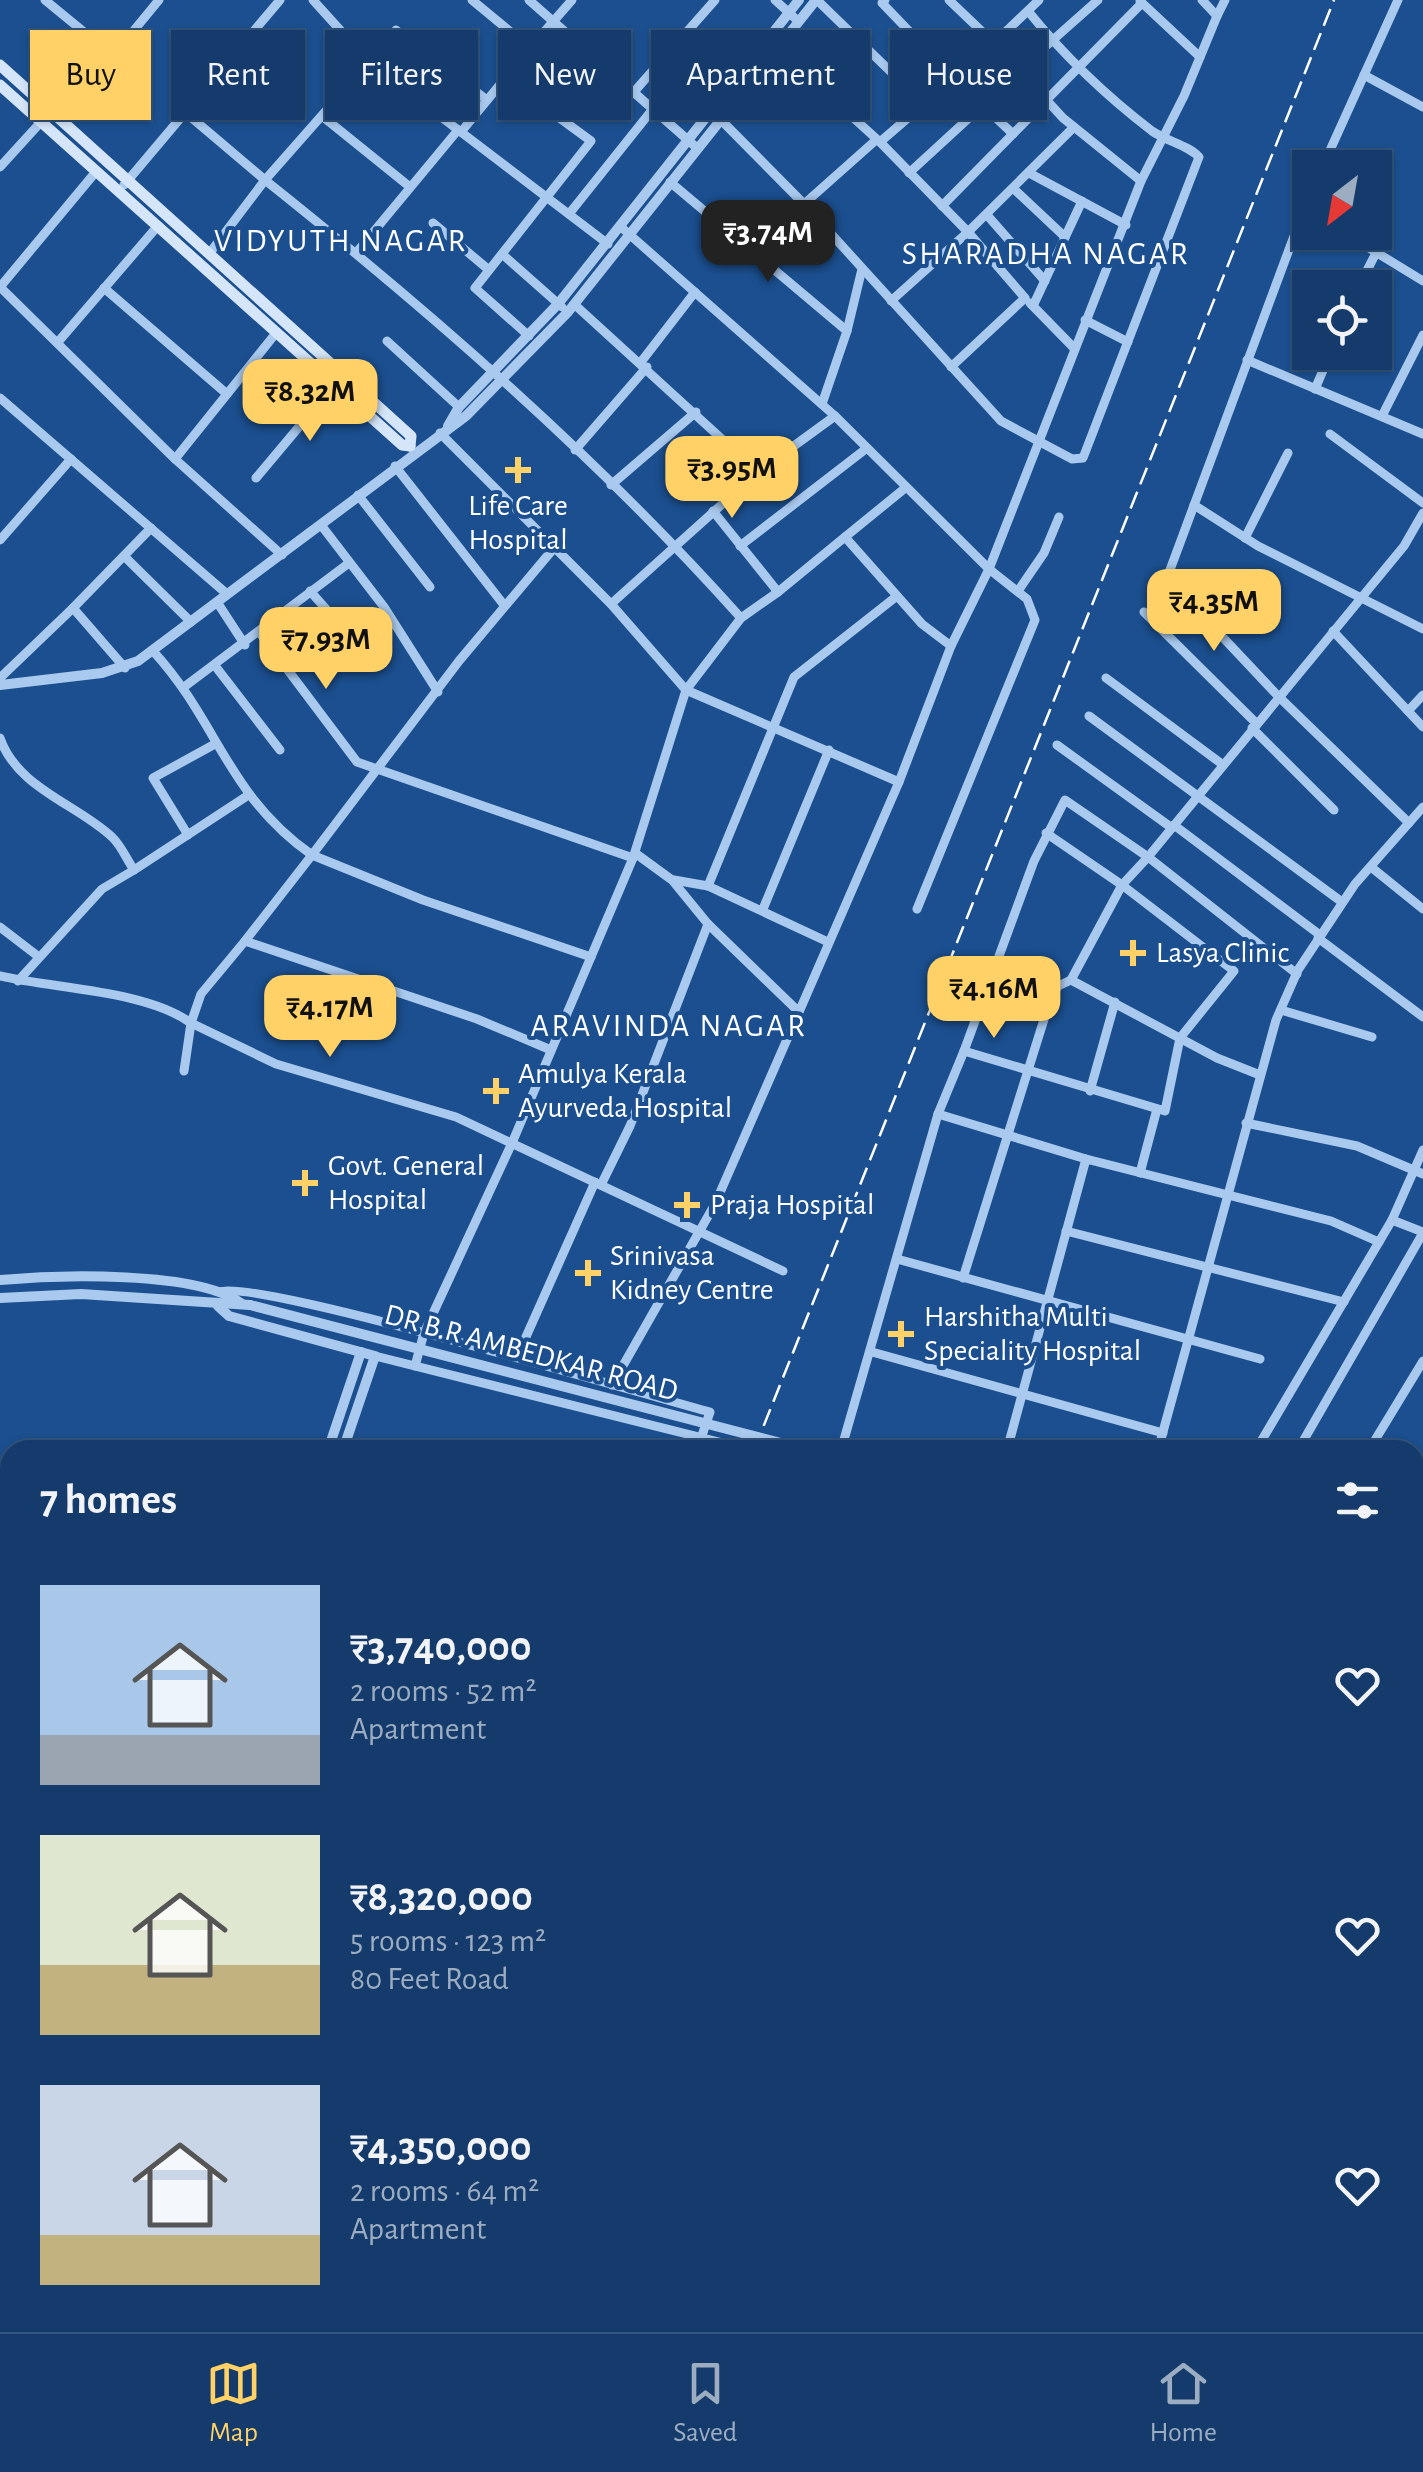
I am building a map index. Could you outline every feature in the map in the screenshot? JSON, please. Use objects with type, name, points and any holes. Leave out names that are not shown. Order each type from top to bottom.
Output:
[{"type":"main road","points":[[0,65],[30,92]]},
{"type":"main road","points":[[0,85],[94,174],[402,444],[413,449]]},
{"type":"main road","points":[[60,120],[411,436],[413,449]]},
{"type":"street","points":[[133,30],[159,0]]},
{"type":"street","points":[[255,30],[280,0]]},
{"type":"street","points":[[312,0],[340,30]]},
{"type":"street","points":[[472,0],[508,30]]},
{"type":"street","points":[[529,0],[651,109]]},
{"type":"street","points":[[546,30],[572,0]]},
{"type":"street","points":[[632,93],[714,0]]},
{"type":"street","points":[[776,0],[794,17]]},
{"type":"street","points":[[794,17],[800,0]]},
{"type":"street","points":[[783,30],[817,0],[890,71]]},
{"type":"street","points":[[949,0],[980,30]]},
{"type":"street","points":[[958,9],[968,0]]},
{"type":"street","points":[[1008,30],[1039,0]]},
{"type":"street","points":[[1047,45],[1098,0]]},
{"type":"street","points":[[1202,0],[1217,16]]},
{"type":"street","points":[[612,1386],[699,1231],[799,1012],[899,782],[951,646],[989,569],[1141,181],[1225,0]]},
{"type":"street","points":[[1330,150],[1398,0]]},
{"type":"street","points":[[50,1],[83,30]]},
{"type":"street","points":[[882,1],[909,30]]},
{"type":"street","points":[[1047,99],[1140,2],[1200,57]]},
{"type":"street","points":[[722,120],[804,204],[1001,421],[1072,460],[1083,458],[1198,160],[1196,153],[1163,139],[1078,68],[1028,11]]},
{"type":"street","points":[[1364,75],[1423,106]]},
{"type":"street","points":[[356,254],[498,87]]},
{"type":"street","points":[[478,93],[487,100]]},
{"type":"street","points":[[1047,101],[1074,128],[1141,181]]},
{"type":"street","points":[[569,214],[651,111]]},
{"type":"street","points":[[209,254],[264,180],[325,113]]},
{"type":"street","points":[[322,116],[410,187]]},
{"type":"street","points":[[118,192],[180,120]]},
{"type":"street","points":[[194,120],[442,324],[675,545],[741,618]]},
{"type":"street","points":[[445,120],[608,244]]},
{"type":"street","points":[[529,336],[476,290],[591,141],[563,120]]},
{"type":"street","points":[[664,120],[692,144]]},
{"type":"street","points":[[444,430],[460,407],[497,378],[567,307],[711,120]]},
{"type":"street","points":[[0,681],[124,668],[282,556],[413,449],[466,416],[529,336],[567,307],[608,244],[626,231],[670,182],[692,144],[718,120]]},
{"type":"street","points":[[855,120],[968,232],[1074,348]]},
{"type":"street","points":[[804,204],[904,120]]},
{"type":"street","points":[[910,173],[967,120]]},
{"type":"street","points":[[998,120],[1013,134]]},
{"type":"street","points":[[942,206],[1027,120]]},
{"type":"street","points":[[0,167],[40,123]]},
{"type":"street","points":[[891,301],[1015,190],[1074,128]]},
{"type":"street","points":[[94,174],[0,287],[175,459],[282,556]]},
{"type":"street","points":[[1031,174],[1126,224]]},
{"type":"street","points":[[670,182],[847,332]]},
{"type":"street","points":[[1015,190],[1065,238]]},
{"type":"street","points":[[951,367],[1029,302],[1045,281],[1082,201]]},
{"type":"street","points":[[987,215],[1045,281]]},
{"type":"street","points":[[432,223],[489,270]]},
{"type":"street","points":[[58,342],[156,228]]},
{"type":"street","points":[[626,231],[835,416],[904,489],[1034,608],[1034,624],[916,910]]},
{"type":"street","points":[[1292,248],[1246,360],[1167,578],[1278,696],[1409,824]]},
{"type":"street","points":[[1371,250],[1423,280]]},
{"type":"street","points":[[1367,270],[1376,253]]},
{"type":"street","points":[[502,254],[644,364],[758,472]]},
{"type":"street","points":[[822,404],[847,332],[862,269]]},
{"type":"street","points":[[104,288],[227,394]]},
{"type":"street","points":[[575,450],[695,292]]},
{"type":"street","points":[[1085,320],[1128,342]]},
{"type":"street","points":[[175,459],[276,333]]},
{"type":"street","points":[[1382,416],[1423,335]]},
{"type":"street","points":[[387,340],[460,407]]},
{"type":"street","points":[[1246,360],[1423,434]]},
{"type":"street","points":[[1315,389],[1323,370]]},
{"type":"street","points":[[256,478],[334,385]]},
{"type":"street","points":[[0,398],[227,594]]},
{"type":"street","points":[[610,485],[696,412]]},
{"type":"street","points":[[611,604],[758,472],[835,416]]},
{"type":"street","points":[[444,430],[611,604],[686,690],[899,782]]},
{"type":"street","points":[[1330,434],[1423,503]]},
{"type":"street","points":[[740,546],[867,448]]},
{"type":"street","points":[[1246,538],[1288,453]]},
{"type":"street","points":[[0,540],[71,459]]},
{"type":"street","points":[[395,466],[504,606]]},
{"type":"street","points":[[415,1366],[424,1333],[512,1143],[634,855],[686,690],[741,618],[904,489]]},
{"type":"street","points":[[358,495],[430,587]]},
{"type":"street","points":[[1194,505],[1246,538],[1423,629]]},
{"type":"street","points":[[713,511],[778,592]]},
{"type":"street","points":[[963,1278],[1025,1072],[1058,986],[1071,980],[1122,885],[1410,538],[1423,513]]},
{"type":"street","points":[[1018,591],[1044,553],[1060,517]]},
{"type":"street","points":[[321,525],[384,607],[438,692]]},
{"type":"street","points":[[0,681],[152,528]]},
{"type":"street","points":[[845,537],[922,624],[951,646]]},
{"type":"street","points":[[184,1071],[191,1023],[201,994],[504,606],[554,548]]},
{"type":"street","points":[[124,556],[191,622]]},
{"type":"street","points":[[184,687],[216,667],[349,563]]},
{"type":"street","points":[[310,591],[364,652]]},
{"type":"street","points":[[708,886],[772,724],[802,668],[897,596]]},
{"type":"street","points":[[217,602],[245,644]]},
{"type":"street","points":[[73,608],[124,668]]},
{"type":"street","points":[[1144,612],[1334,810]]},
{"type":"street","points":[[1333,631],[1423,726]]},
{"type":"street","points":[[260,633],[344,750],[376,770],[634,855],[672,880],[708,924],[799,1012]]},
{"type":"street","points":[[153,651],[184,687],[246,796],[278,830],[312,854],[423,900],[591,957]]},
{"type":"street","points":[[216,667],[280,750]]},
{"type":"street","points":[[1106,678],[1222,764]]},
{"type":"street","points":[[1408,711],[1423,695]]},
{"type":"street","points":[[1089,716],[1342,902]]},
{"type":"street","points":[[0,738],[6,755],[68,810],[112,837],[134,870]]},
{"type":"street","points":[[188,834],[154,778],[216,744]]},
{"type":"street","points":[[1057,745],[1173,826],[1423,1017]]},
{"type":"street","points":[[762,909],[829,750]]},
{"type":"street","points":[[18,980],[102,889],[246,796]]},
{"type":"street","points":[[844,1440],[938,1114],[1046,833],[1065,800],[1148,857],[1296,974]]},
{"type":"street","points":[[1162,1440],[1280,1010],[1296,974],[1342,902],[1423,807]]},
{"type":"street","points":[[964,1052],[1165,1111],[1180,1038],[1234,972],[1122,885],[1046,833]]},
{"type":"street","points":[[1372,867],[1423,909]]},
{"type":"street","points":[[672,880],[708,886],[828,942]]},
{"type":"street","points":[[517,1357],[598,1183],[630,1126],[708,924]]},
{"type":"street","points":[[0,927],[39,957]]},
{"type":"street","points":[[244,941],[477,1019],[551,1050]]},
{"type":"street","points":[[0,976],[120,998],[180,1015],[276,1064],[405,1100],[512,1143],[783,1271]]},
{"type":"street","points":[[1071,980],[1260,1075]]},
{"type":"street","points":[[985,987],[1047,1007]]},
{"type":"street","points":[[1090,1091],[1115,1002]]},
{"type":"street","points":[[1280,1010],[1372,1037]]},
{"type":"street","points":[[1140,1173],[1157,1109]]},
{"type":"street","points":[[938,1114],[1228,1197],[1331,1221],[1379,1242]]},
{"type":"street","points":[[1246,1124],[1357,1146],[1418,1172]]},
{"type":"street","points":[[1262,1440],[1392,1220],[1418,1172],[1423,1150]]},
{"type":"street","points":[[1010,1440],[1086,1158]]},
{"type":"street","points":[[1304,1440],[1423,1233],[1392,1220]]},
{"type":"street","points":[[1066,1231],[1344,1302]]},
{"type":"street","points":[[897,1259],[1260,1360]]},
{"type":"street","name":"DR B.R AMBEDKAR ROAD","points":[[0,1280],[86,1276],[220,1292],[246,1304],[770,1440]]},
{"type":"street","points":[[220,1292],[250,1292],[424,1333],[710,1412],[702,1438]]},
{"type":"street","name":"DR B.R AMBEDKAR ROAD","points":[[0,1298],[134,1296],[218,1306],[246,1304]]},
{"type":"street","points":[[218,1306],[229,1316],[360,1352],[710,1440]]},
{"type":"street","points":[[331,1440],[360,1352]]},
{"type":"street","points":[[872,1352],[1164,1433]]},
{"type":"street","points":[[346,1440],[375,1356]]},
{"type":"street","points":[[1375,1440],[1423,1361]]},
{"type":"railway","points":[[758,1440],[1334,0]]},
{"type":"place","name":"Life Care Hospital","points":[[518,470]]},
{"type":"place","name":"Lasya Clinic","points":[[1133,953]]},
{"type":"place","name":"Amulya Kerala Ayurveda Hospital","points":[[496,1091]]},
{"type":"place","name":"Govt. General Hospital","points":[[305,1183]]},
{"type":"place","name":"Praja Hospital","points":[[687,1205]]},
{"type":"place","name":"Srinivasa Kidney Centre","points":[[588,1273]]},
{"type":"place","name":"Harshitha Multi Speciality Hospital","points":[[901,1334]]},
{"type":"district","name":"VIDYUTH NAGAR","points":[[341,241]]},
{"type":"district","name":"SHARADHA NAGAR","points":[[1046,254]]},
{"type":"district","name":"ARAVINDA NAGAR","points":[[669,1026]]}]
